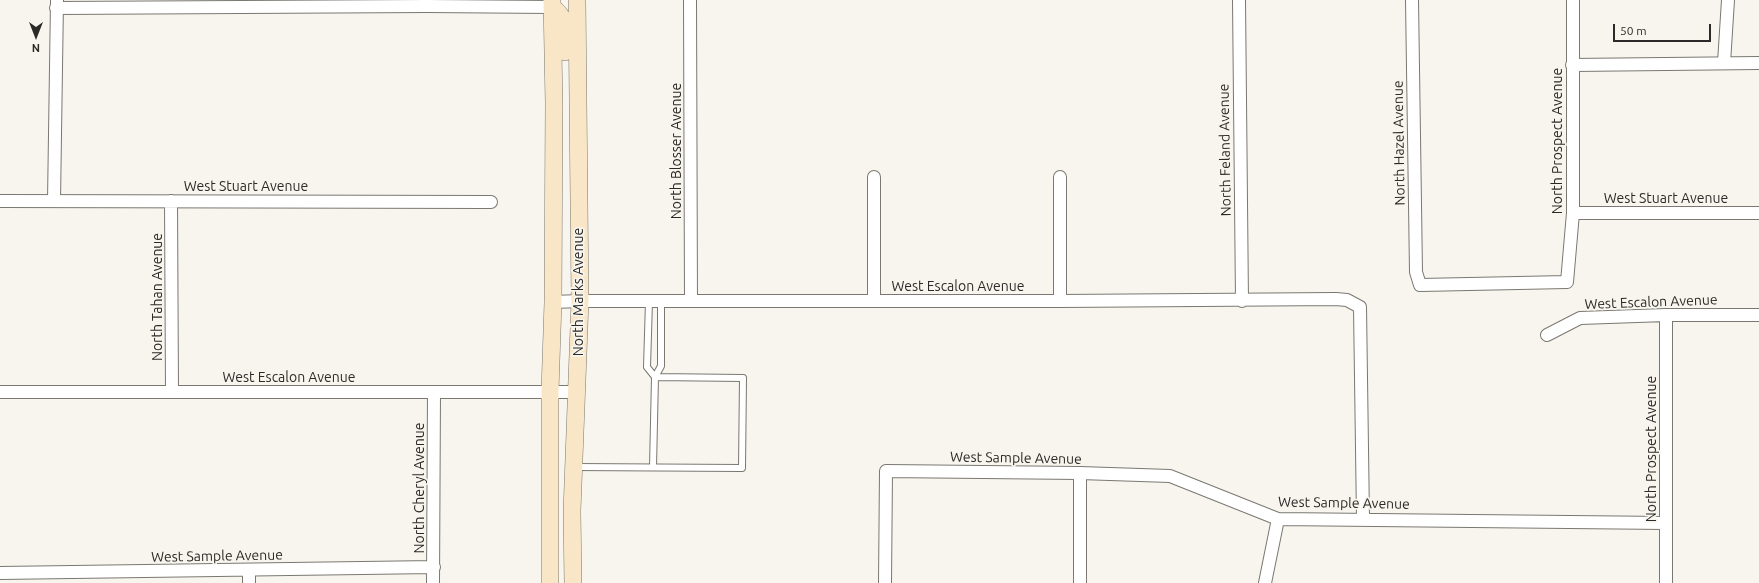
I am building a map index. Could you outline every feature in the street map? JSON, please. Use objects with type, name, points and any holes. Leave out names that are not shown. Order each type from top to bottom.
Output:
[{"type":"main road","name":"North Marks Avenue","points":[[573,583],[572,510],[580,301],[577,147],[577,0]]},
{"type":"main road","name":"North Marks Avenue","points":[[550,583],[550,391],[554,302],[554,103],[552,4]]},
{"type":"main road","points":[[552,4],[561,14],[564,21],[565,108],[568,137],[577,147]]},
{"type":"street","name":"North Blosser Avenue","points":[[690,0],[691,302]]},
{"type":"street","name":"North Feland Avenue","points":[[1239,0],[1242,301]]},
{"type":"street","name":"North Hazel Avenue","points":[[1412,0],[1416,272],[1420,285],[1567,282]]},
{"type":"street","name":"North Prospect Avenue","points":[[1567,282],[1572,213],[1573,0]]},
{"type":"street","points":[[1724,63],[1728,0]]},
{"type":"street","points":[[54,201],[57,4],[411,6],[552,4]]},
{"type":"street","points":[[1572,65],[1759,63]]},
{"type":"street","points":[[874,177],[874,301]]},
{"type":"street","points":[[1060,177],[1060,301]]},
{"type":"street","name":"West Stuart Avenue","points":[[0,201],[491,202]]},
{"type":"street","name":"North Tahan Avenue","points":[[171,201],[172,392]]},
{"type":"street","name":"West Stuart Avenue","points":[[1572,213],[1759,213]]},
{"type":"street","name":"West Escalon Avenue","points":[[554,302],[1347,300],[1360,306],[1363,520]]},
{"type":"street","name":"West Escalon Avenue","points":[[1547,335],[1580,318],[1666,315],[1759,315]]},
{"type":"street","name":"North Prospect Avenue","points":[[1666,315],[1666,583]]},
{"type":"street","name":"West Escalon Avenue","points":[[0,392],[577,392]]},
{"type":"street","name":"North Cheryl Avenue","points":[[434,392],[434,583]]},
{"type":"street","name":"West Sample Avenue","points":[[885,583],[886,471],[1080,473],[1170,476],[1278,520],[1666,522]]},
{"type":"street","points":[[1080,473],[1080,583]]},
{"type":"street","points":[[1265,583],[1278,520]]},
{"type":"street","name":"West Sample Avenue","points":[[0,573],[55,578],[249,570],[434,567]]},
{"type":"street","points":[[249,570],[249,583]]},
{"type":"lane","points":[[648,301],[647,367],[655,377]]},
{"type":"lane","points":[[652,467],[655,377],[661,366],[661,301]]},
{"type":"lane","points":[[574,467],[742,468],[743,378],[655,377]]}]
